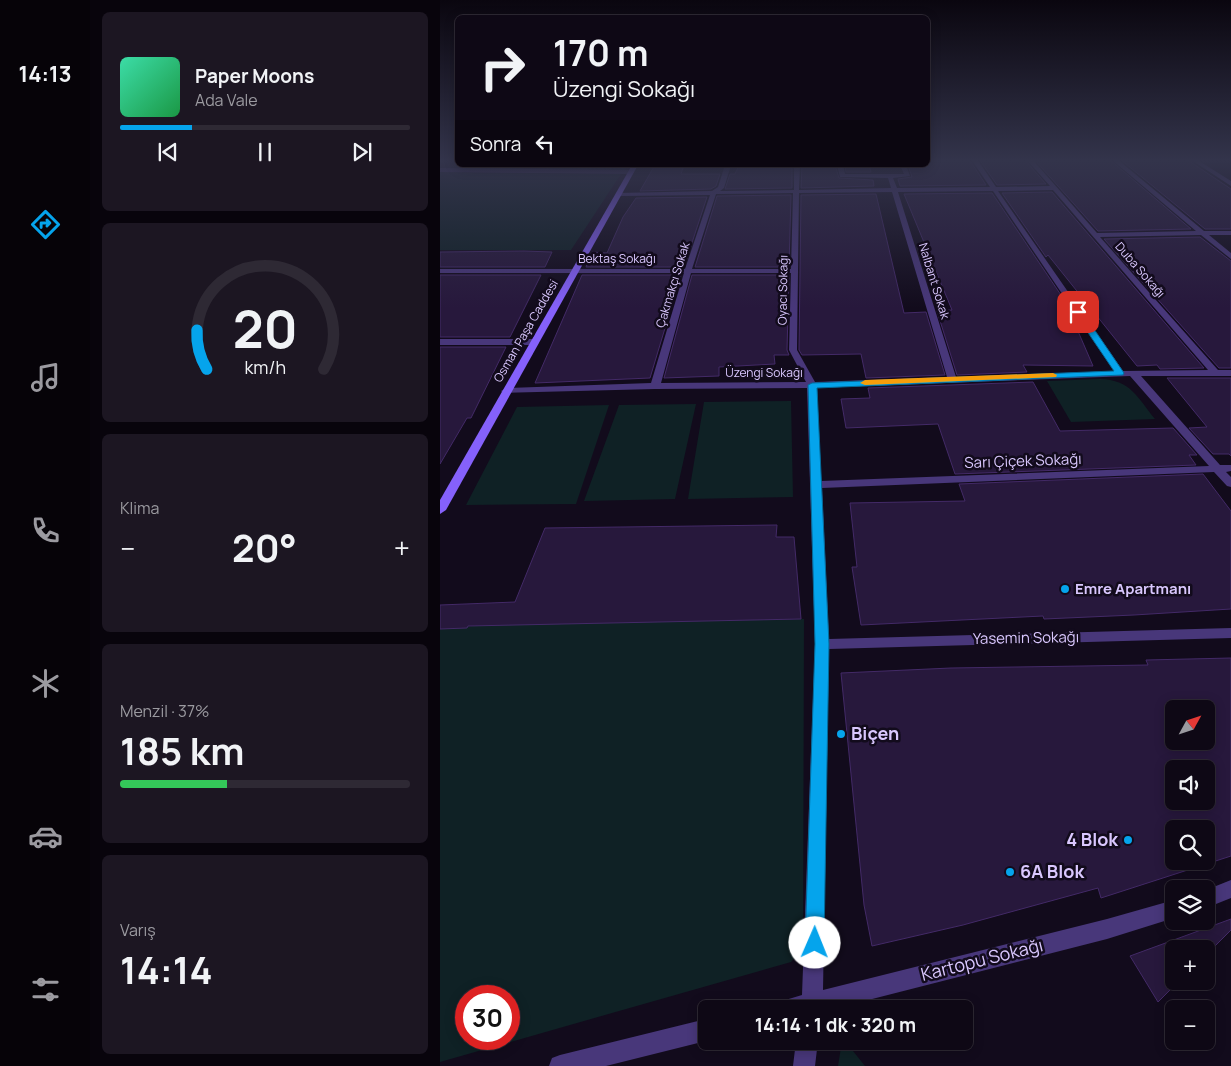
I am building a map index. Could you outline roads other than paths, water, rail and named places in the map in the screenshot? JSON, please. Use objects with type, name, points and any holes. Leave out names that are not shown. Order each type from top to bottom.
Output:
[{"type":"main road","name":"Osman Paşa Caddesi","points":[[440,510],[611,209]]},
{"type":"street","name":"Çakmakçı Sokak","points":[[655,386],[688,271],[708,209]]},
{"type":"street","name":"Oyacı Sokağı","points":[[796,209],[794,350],[812,385]]},
{"type":"street","name":"Nalbant Sokak","points":[[899,209],[952,378]]},
{"type":"street","points":[[1008,209],[1120,373]]},
{"type":"street","name":"Duba Sokağı","points":[[1072,209],[1215,373]]},
{"type":"street","points":[[1174,209],[1231,257]]},
{"type":"street","points":[[1095,235],[1231,233]]},
{"type":"street","name":"Bektaş Sokağı","points":[[440,271],[795,271]]},
{"type":"street","points":[[440,281],[450,271]]},
{"type":"street","points":[[440,342],[535,342]]},
{"type":"street","name":"Üzengi Sokağı","points":[[506,391],[655,386],[812,385],[952,378],[1120,373],[1231,373]]},
{"type":"street","points":[[1133,373],[1231,484]]},
{"type":"street","points":[[812,385],[822,644],[813,1000]]},
{"type":"street","name":"Sarı Çiçek Sokağı","points":[[816,485],[1231,468]]},
{"type":"street","name":"Yasemin Sokağı","points":[[822,644],[1231,633]]},
{"type":"street","points":[[1215,896],[1231,890]]},
{"type":"street","name":"Kartopu Sokağı","points":[[836,1000],[1107,929],[1165,912]]},
{"type":"street","points":[[560,1066],[698,1032]]},
{"type":"street","points":[[804,1066],[806,1050]]},
{"type":"place","name":"Emre Apartmanı","points":[[1065,589]]},
{"type":"place","name":"Biçen","points":[[841,734]]},
{"type":"place","name":"4 Blok","points":[[1128,840]]},
{"type":"place","name":"6A Blok","points":[[1010,872]]}]
